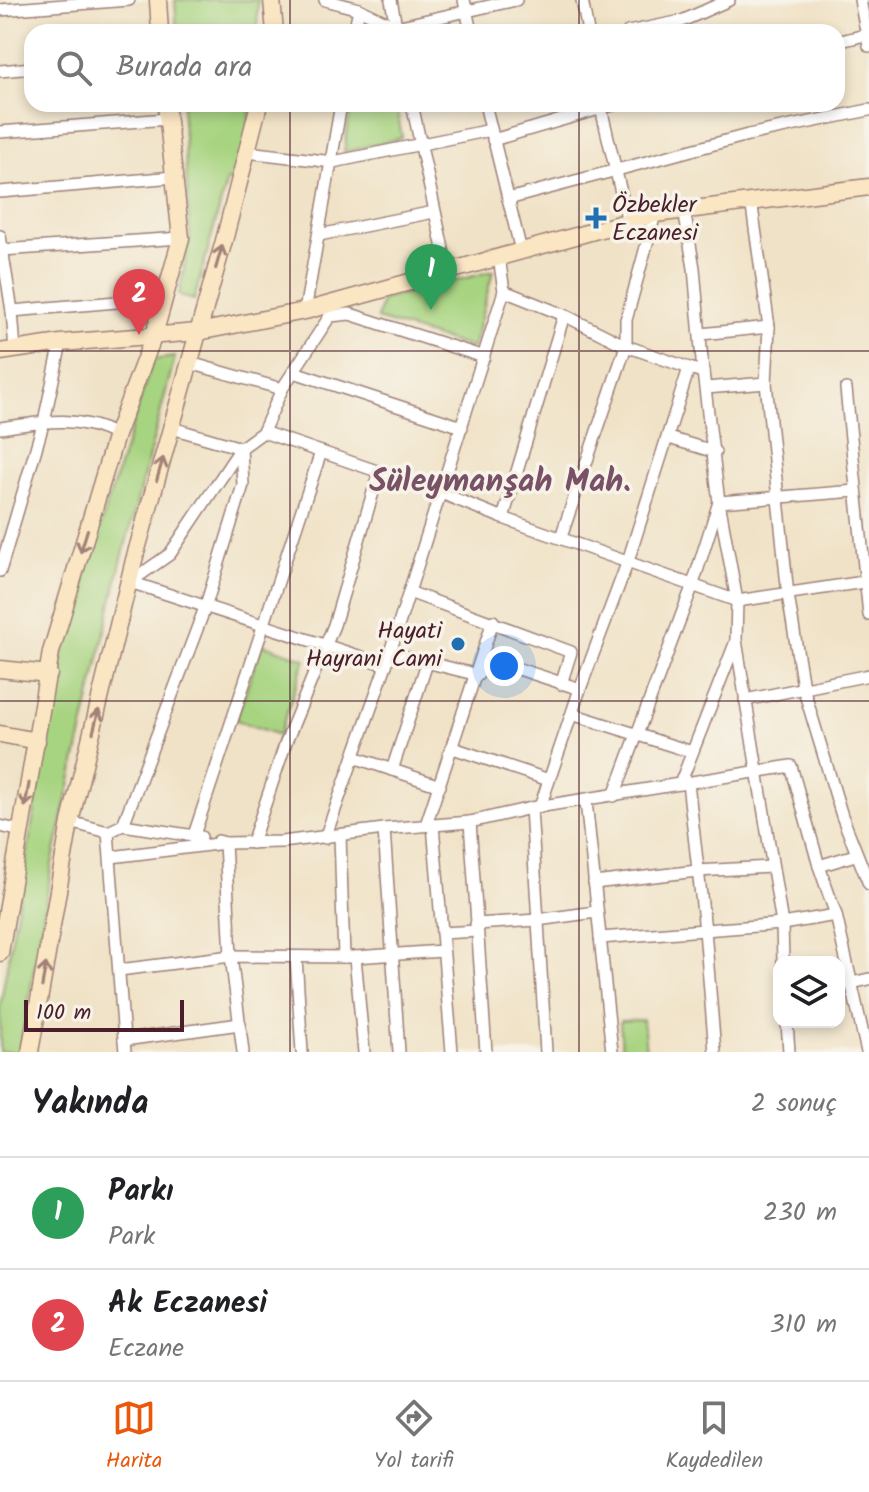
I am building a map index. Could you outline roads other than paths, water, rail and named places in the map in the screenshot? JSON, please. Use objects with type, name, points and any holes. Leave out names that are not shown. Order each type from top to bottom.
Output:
[{"type":"main road","points":[[158,0],[160,24]]},
{"type":"main road","points":[[272,0],[274,24]]},
{"type":"main road","points":[[1,944],[51,652],[116,435],[154,335],[181,238],[182,223],[167,112]]},
{"type":"main road","points":[[30,1052],[70,822],[130,582],[257,112]]},
{"type":"main road","points":[[7,351],[61,343],[198,332],[305,311],[333,309],[448,272],[655,214],[869,187]]},
{"type":"main road","points":[[0,669],[49,674]]},
{"type":"main road","points":[[0,734],[37,741]]},
{"type":"street","points":[[0,10],[129,0]]},
{"type":"street","points":[[325,0],[359,9],[387,24]]},
{"type":"street","points":[[391,0],[395,24]]},
{"type":"street","points":[[411,24],[465,6],[516,0]]},
{"type":"street","points":[[582,0],[586,24]]},
{"type":"street","points":[[667,24],[682,21],[729,0]]},
{"type":"street","points":[[845,41],[868,38],[860,0]]},
{"type":"street","points":[[356,24],[359,9]]},
{"type":"street","points":[[0,71],[24,69]]},
{"type":"street","points":[[508,199],[748,135],[869,110]]},
{"type":"street","points":[[0,132],[159,112]]},
{"type":"street","points":[[305,311],[340,112]]},
{"type":"street","points":[[414,112],[448,272]]},
{"type":"street","points":[[487,112],[521,251]]},
{"type":"street","points":[[247,152],[333,162],[421,144],[492,135],[578,112]]},
{"type":"street","points":[[602,112],[628,222]]},
{"type":"street","points":[[0,192],[174,177]]},
{"type":"street","points":[[751,200],[769,327],[766,383],[788,595],[803,687],[855,855],[869,884]]},
{"type":"street","points":[[684,210],[694,268],[719,502],[737,601],[736,640],[782,924],[783,956]]},
{"type":"street","points":[[319,235],[434,212]]},
{"type":"street","points":[[561,537],[626,346],[626,320],[655,214]]},
{"type":"street","points":[[0,236],[12,311],[7,351]]},
{"type":"street","points":[[2,250],[181,238]]},
{"type":"street","points":[[325,838],[390,653],[504,291],[499,257]]},
{"type":"street","points":[[0,291],[12,311]]},
{"type":"street","points":[[504,291],[564,315],[626,346],[703,372]]},
{"type":"street","points":[[12,311],[163,298]]},
{"type":"street","points":[[130,582],[170,554],[241,448],[263,432],[282,389],[333,309],[484,357]]},
{"type":"street","points":[[503,518],[564,315]]},
{"type":"street","points":[[701,334],[769,327]]},
{"type":"street","points":[[0,571],[44,421],[61,343]]},
{"type":"street","points":[[190,363],[282,389]]},
{"type":"street","points":[[546,1052],[537,920],[536,808],[549,780],[628,561],[689,368]]},
{"type":"street","points":[[294,372],[462,427]]},
{"type":"street","points":[[706,388],[766,383]]},
{"type":"street","points":[[846,389],[869,615]]},
{"type":"street","points":[[0,428],[72,420],[99,425],[116,435]]},
{"type":"street","points":[[172,428],[241,448]]},
{"type":"street","points":[[263,432],[737,601],[864,582]]},
{"type":"street","points":[[669,438],[715,452]]},
{"type":"street","points":[[123,825],[206,605],[243,485],[241,448]]},
{"type":"street","points":[[194,835],[321,452]]},
{"type":"street","points":[[252,843],[286,742],[334,625],[379,472]]},
{"type":"street","points":[[719,502],[856,491]]},
{"type":"street","points":[[614,796],[692,587],[719,502]]},
{"type":"street","points":[[130,582],[386,665]]},
{"type":"street","points":[[409,592],[571,652],[561,684]]},
{"type":"street","points":[[452,1052],[430,825],[493,621]]},
{"type":"street","points":[[715,1052],[705,930],[684,784],[692,752],[736,640]]},
{"type":"street","points":[[390,653],[478,675]]},
{"type":"street","points":[[482,657],[580,689]]},
{"type":"street","points":[[392,770],[427,663]]},
{"type":"street","points":[[745,700],[869,675]]},
{"type":"street","points":[[572,714],[692,752]]},
{"type":"street","points":[[453,748],[549,780]]},
{"type":"street","points":[[354,757],[440,786]]},
{"type":"street","points":[[111,857],[225,843],[325,838],[384,829],[470,822],[536,808],[791,766],[836,915],[841,956]]},
{"type":"street","points":[[586,801],[612,1052]]},
{"type":"street","points":[[70,822],[108,832],[123,825],[194,835],[225,843]]},
{"type":"street","points":[[470,822],[486,1052]]},
{"type":"street","points":[[0,826],[21,831]]},
{"type":"street","points":[[384,829],[399,1052]]},
{"type":"street","points":[[108,832],[125,1046],[240,1024]]},
{"type":"street","points":[[340,835],[350,957],[364,1052]]},
{"type":"street","points":[[225,843],[231,956],[243,1052]]},
{"type":"street","points":[[819,866],[855,855]]},
{"type":"street","points":[[594,883],[697,871],[771,867]]},
{"type":"street","points":[[442,933],[596,912]]},
{"type":"street","points":[[600,938],[782,924],[836,915]]},
{"type":"street","points":[[119,970],[231,956],[350,957],[443,951]]},
{"type":"street","points":[[296,957],[302,1052]]},
{"type":"street","points":[[867,1052],[845,984],[869,979]]},
{"type":"street","points":[[787,1028],[789,1052]]},
{"type":"place","name":"Özbekler Eczanesi","points":[[596,218]]},
{"type":"place","name":"Parkı","points":[[431,310]]},
{"type":"place","name":"Ak Eczanesi","points":[[139,335]]},
{"type":"place","name":"Hayati Hayrani Cami","points":[[458,644]]},
{"type":"district","name":"Süleymanşah Mah.","points":[[500,480]]}]
